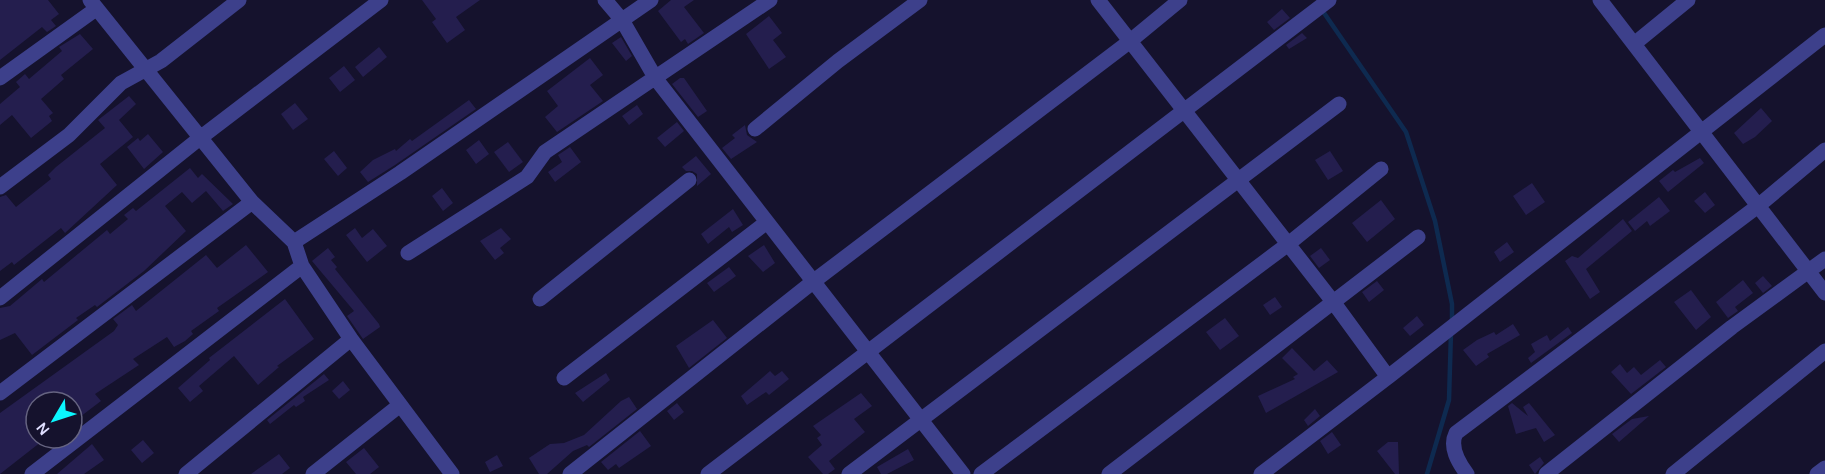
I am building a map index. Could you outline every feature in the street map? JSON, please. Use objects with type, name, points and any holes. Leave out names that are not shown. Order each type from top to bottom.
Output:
[{"type":"street","points":[[0,188],[69,135],[121,83],[161,61],[239,0]]},
{"type":"street","points":[[0,298],[200,138],[381,0]]},
{"type":"street","points":[[604,0],[622,21],[656,79],[963,474]]},
{"type":"street","points":[[294,242],[400,174],[651,0]]},
{"type":"street","points":[[408,253],[527,177],[545,152],[770,0]]},
{"type":"street","points":[[755,129],[838,61],[920,0]]},
{"type":"street","points":[[1098,0],[1287,245],[1335,303],[1388,376]]},
{"type":"street","points":[[570,474],[814,281],[1129,42],[1179,0]]},
{"type":"street","points":[[708,474],[1329,0]]},
{"type":"street","points":[[1600,0],[1825,293]]},
{"type":"street","points":[[1634,44],[1688,0]]},
{"type":"street","points":[[0,78],[93,4],[252,202],[294,242],[302,266],[351,339],[449,473]]},
{"type":"street","points":[[1261,474],[1825,35]]},
{"type":"street","points":[[849,474],[1339,104]]},
{"type":"street","points":[[1467,474],[1452,440],[1456,433],[1758,206],[1825,150]]},
{"type":"street","points":[[981,474],[1287,245],[1381,169]]},
{"type":"street","points":[[540,299],[689,180]]},
{"type":"street","points":[[0,393],[252,202]]},
{"type":"street","points":[[564,378],[767,222]]},
{"type":"street","points":[[1110,474],[1418,237]]},
{"type":"street","points":[[1546,474],[1732,327],[1825,259]]},
{"type":"street","points":[[32,474],[302,266]]},
{"type":"street","points":[[186,474],[351,339]]},
{"type":"street","points":[[1673,474],[1825,351]]},
{"type":"street","points":[[313,474],[400,405]]},
{"type":"street","points":[[1817,474],[1825,468]]},
{"type":"building","points":[[0,0],[48,0],[59,14],[51,20],[56,26],[47,32],[42,27],[0,60]]},
{"type":"building","points":[[422,0],[480,0],[456,17],[465,30],[447,43],[432,22],[436,19]]},
{"type":"building","points":[[671,0],[694,0],[684,7],[704,33],[688,44],[685,39],[681,42],[658,11]]},
{"type":"building","points":[[1282,9],[1290,18],[1274,30],[1267,22]]},
{"type":"building","points":[[769,16],[782,33],[773,40],[786,57],[769,69],[746,34]]},
{"type":"building","points":[[1302,33],[1307,38],[1289,49],[1286,45]]},
{"type":"building","points":[[80,34],[93,49],[61,75],[64,79],[41,99],[53,113],[49,116],[52,121],[31,138],[12,115],[0,125],[0,104],[20,87],[16,82],[25,74],[29,79],[62,51],[59,47]]},
{"type":"building","points":[[621,37],[632,56],[626,61],[612,43]]},
{"type":"building","points":[[379,47],[387,57],[363,77],[355,67]]},
{"type":"building","points":[[590,58],[603,75],[590,85],[603,101],[557,132],[545,117],[558,106],[547,91]]},
{"type":"building","points":[[344,66],[355,80],[340,92],[329,78]]},
{"type":"building","points":[[684,78],[707,111],[698,117],[672,84]]},
{"type":"building","points":[[129,96],[136,104],[119,120],[133,137],[100,164],[117,185],[65,233],[61,228],[14,265],[12,262],[0,271],[0,197],[6,195],[16,207],[51,179],[48,175],[56,167],[105,128],[98,120]]},
{"type":"building","points":[[469,100],[476,109],[395,165],[368,182],[360,172],[373,160],[395,149],[396,151],[410,139],[412,141]]},
{"type":"building","points":[[295,103],[308,119],[293,130],[281,114]]},
{"type":"building","points":[[637,105],[643,114],[629,125],[622,116]]},
{"type":"building","points":[[1761,108],[1772,121],[1755,137],[1743,144],[1734,133]]},
{"type":"building","points":[[677,122],[684,131],[665,147],[657,138]]},
{"type":"building","points":[[745,125],[747,135],[757,142],[731,159],[722,148],[735,138],[732,135]]},
{"type":"building","points":[[148,134],[163,152],[144,169],[127,147],[138,138],[140,141]]},
{"type":"building","points":[[479,140],[489,154],[476,164],[466,150]]},
{"type":"building","points":[[508,142],[523,162],[509,172],[494,152]]},
{"type":"building","points":[[570,147],[581,162],[555,182],[548,172],[562,162],[558,155]]},
{"type":"building","points":[[334,151],[347,168],[338,176],[324,159]]},
{"type":"building","points":[[1330,151],[1343,171],[1328,180],[1315,160]]},
{"type":"building","points":[[696,156],[711,174],[697,186],[697,174],[686,171],[682,167]]},
{"type":"building","points":[[1700,158],[1704,163],[1668,192],[1659,181],[1673,170],[1675,172]]},
{"type":"building","points":[[190,168],[198,178],[202,174],[233,204],[223,211],[206,191],[192,203],[182,192],[165,206],[186,231],[144,271],[97,307],[95,305],[76,318],[78,320],[32,355],[15,333],[0,340],[0,308],[10,306],[42,279],[44,282],[107,230],[110,234],[128,219],[124,215],[133,208],[136,211]]},
{"type":"building","points":[[1532,183],[1545,202],[1526,215],[1513,196]]},
{"type":"building","points":[[442,188],[453,203],[443,211],[432,196]]},
{"type":"building","points":[[1705,192],[1715,205],[1705,213],[1694,201]]},
{"type":"building","points":[[1659,197],[1670,211],[1650,226],[1647,221],[1635,231],[1628,222]]},
{"type":"building","points":[[1381,200],[1395,219],[1367,242],[1352,223]]},
{"type":"building","points":[[733,209],[743,225],[732,232],[729,227],[708,244],[701,234]]},
{"type":"building","points":[[1623,219],[1632,231],[1586,269],[1600,292],[1590,299],[1565,261],[1572,256],[1578,258]]},
{"type":"building","points":[[355,228],[362,238],[373,229],[387,246],[367,262],[346,235]]},
{"type":"building","points":[[501,228],[511,239],[500,248],[504,253],[495,260],[480,241]]},
{"type":"building","points":[[1507,242],[1514,252],[1500,262],[1494,252]]},
{"type":"building","points":[[246,245],[268,272],[217,308],[219,311],[191,331],[193,334],[185,341],[174,347],[167,337],[133,359],[139,365],[95,394],[101,401],[84,414],[84,390],[32,390],[114,331],[118,325],[113,319],[132,305],[136,311],[206,255],[217,268]]},
{"type":"building","points":[[764,245],[775,263],[763,272],[748,256]]},
{"type":"building","points":[[328,248],[335,257],[331,260],[337,267],[335,269],[379,324],[380,327],[363,339],[347,316],[354,311],[312,261]]},
{"type":"building","points":[[1321,248],[1330,260],[1319,268],[1310,256]]},
{"type":"building","points":[[729,267],[736,276],[714,292],[707,283]]},
{"type":"building","points":[[1763,276],[1772,286],[1763,293],[1755,283]]},
{"type":"building","points":[[1743,280],[1753,293],[1735,307],[1738,311],[1728,318],[1716,302]]},
{"type":"building","points":[[1377,281],[1384,290],[1369,302],[1362,292]]},
{"type":"building","points":[[1691,290],[1711,317],[1696,330],[1674,302]]},
{"type":"building","points":[[1275,297],[1282,307],[1270,315],[1263,305]]},
{"type":"building","points":[[285,299],[314,339],[277,366],[279,367],[258,385],[234,356],[199,386],[203,391],[190,402],[178,388],[210,360],[209,358]]},
{"type":"building","points":[[1417,316],[1424,325],[1410,336],[1403,328]]},
{"type":"building","points":[[1225,318],[1239,336],[1220,350],[1206,332]]},
{"type":"building","points":[[713,320],[727,338],[689,368],[676,346]]},
{"type":"building","points":[[1513,324],[1520,335],[1487,354],[1489,357],[1476,366],[1463,350],[1477,340],[1494,332],[1496,335]]},
{"type":"building","points":[[1568,327],[1572,333],[1531,363],[1528,358],[1535,352],[1531,344],[1547,335],[1550,341]]},
{"type":"building","points":[[1292,348],[1314,371],[1327,360],[1338,372],[1266,413],[1258,396],[1295,379],[1293,377],[1298,374],[1282,358]]},
{"type":"building","points":[[1660,360],[1666,367],[1631,394],[1611,372],[1620,364],[1627,373],[1634,367],[1641,375]]},
{"type":"building","points":[[770,371],[775,376],[782,371],[789,379],[769,395],[766,392],[747,405],[741,396]]},
{"type":"building","points":[[606,373],[610,380],[583,402],[575,393]]},
{"type":"building","points":[[324,374],[329,380],[303,397],[305,401],[296,407],[294,405],[270,424],[267,420]]},
{"type":"building","points":[[343,381],[350,390],[339,399],[332,391]]},
{"type":"building","points":[[861,393],[872,406],[854,419],[865,432],[829,461],[835,469],[828,474],[823,474],[808,457],[822,445],[817,438],[821,435],[813,426]]},
{"type":"building","points":[[24,396],[24,450],[31,450],[0,474],[0,413]]},
{"type":"building","points":[[629,397],[637,409],[589,447],[587,445],[573,451],[547,474],[539,474],[529,458],[550,444],[564,443],[584,435],[621,401]]},
{"type":"building","points":[[677,403],[684,412],[674,420],[667,411]]},
{"type":"building","points":[[1512,403],[1528,416],[1523,407],[1529,403],[1555,435],[1544,442],[1536,428],[1516,434],[1508,406]]},
{"type":"building","points":[[1315,409],[1320,416],[1308,426],[1304,420]]},
{"type":"building","points":[[1649,416],[1619,442],[1612,434],[1632,419]]},
{"type":"building","points":[[640,431],[651,446],[619,468],[616,464],[608,470],[601,462]]},
{"type":"building","points":[[1332,432],[1341,445],[1328,454],[1320,441]]},
{"type":"building","points":[[143,440],[154,453],[142,463],[131,450]]},
{"type":"building","points":[[1388,442],[1398,442],[1399,474],[1395,474],[1377,451]]},
{"type":"building","points":[[92,444],[104,460],[84,474],[57,474]]},
{"type":"building","points":[[364,448],[379,467],[370,474],[356,474],[346,462]]},
{"type":"building","points":[[908,449],[914,460],[887,474],[881,474],[877,467]]},
{"type":"building","points":[[279,454],[290,468],[282,474],[251,474]]},
{"type":"building","points":[[497,455],[503,466],[490,472],[485,462]]},
{"type":"building","points":[[1540,457],[1544,463],[1535,474],[1529,465]]},
{"type":"waterway","points":[[1322,10],[1406,132],[1435,221],[1452,304],[1452,323]]},
{"type":"waterway","points":[[1427,474],[1449,400],[1451,332]]}]
